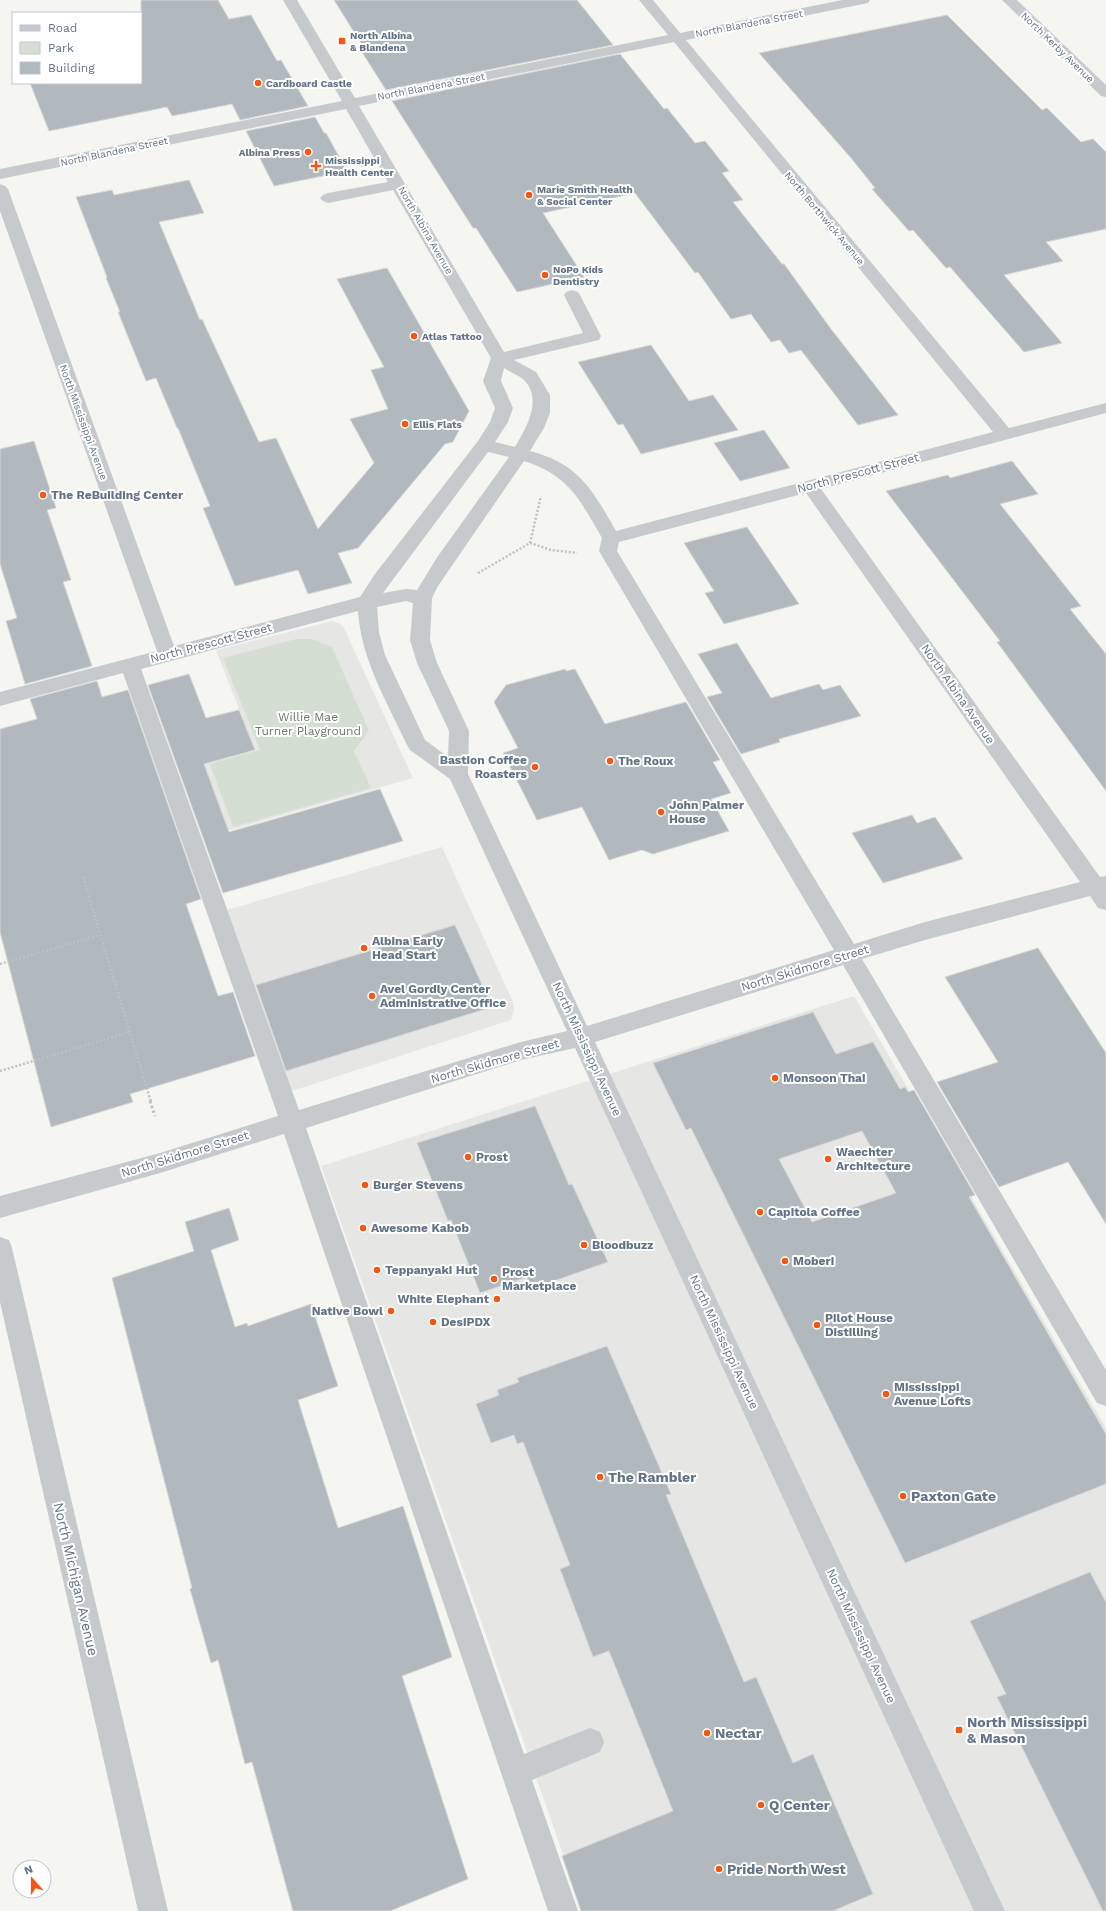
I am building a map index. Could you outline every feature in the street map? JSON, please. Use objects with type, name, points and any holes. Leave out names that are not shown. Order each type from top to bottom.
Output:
[{"type":"street","name":"North Albina Avenue","points":[[290,0],[399,184],[499,358],[530,376],[541,395],[541,413],[535,428],[519,455],[445,560],[423,598]]},
{"type":"street","name":"North Borthwick Avenue","points":[[646,0],[1005,435]]},
{"type":"street","name":"North Blandena Street","points":[[0,174],[351,102],[863,0]]},
{"type":"street","name":"North Kerby Avenue","points":[[1009,0],[1106,94]]},
{"type":"street","points":[[328,198],[399,184]]},
{"type":"street","name":"North Mississippi Avenue","points":[[0,190],[168,655]]},
{"type":"street","points":[[368,602],[382,580],[484,445],[499,422],[504,408],[492,381],[499,358],[593,336],[572,295]]},
{"type":"street","name":"North Prescott Street","points":[[610,545],[810,486],[1106,408]]},
{"type":"street","points":[[484,445],[548,464],[570,476],[581,489],[610,545],[1106,1394]]},
{"type":"street","name":"North Albina Avenue","points":[[810,486],[1102,890]]},
{"type":"street","name":"North Prescott Street","points":[[0,699],[368,602],[406,596],[423,598]]},
{"type":"street","name":"North Mississippi Avenue","points":[[423,598],[420,640],[427,664],[459,731],[458,774],[990,1911]]},
{"type":"street","name":"North Mississippi Avenue","points":[[368,602],[369,632],[375,654],[417,745],[458,774]]},
{"type":"street","points":[[130,664],[292,1122],[563,1911]]},
{"type":"street","name":"North Skidmore Street","points":[[0,1207],[160,1163],[521,1051],[581,1037],[925,931],[1102,890]]},
{"type":"street","name":"North Michigan Avenue","points":[[0,1248],[153,1911]]},
{"type":"street","points":[[515,1772],[590,1742]]},
{"type":"path","points":[[476,574],[530,543],[537,522],[537,510],[548,464]]},
{"type":"path","points":[[530,543],[551,550],[577,553],[610,545]]},
{"type":"path","points":[[83,877],[155,1116]]},
{"type":"path","points":[[0,964],[100,935]]},
{"type":"path","points":[[0,1071],[130,1032]]},
{"type":"shaded area","name":"Willie Mae Turner Playground","points":[[332,621],[343,626],[413,778],[206,837],[181,770],[255,750],[216,650]]},
{"type":"shaded area","name":"Albina Early Head Start","points":[[442,847],[513,1002],[514,1010],[511,1020],[292,1091],[227,910]]},
{"type":"shaded area","points":[[854,996],[1106,1428],[1106,1911],[583,1911],[321,1166]]},
{"type":"green space","name":"Willie Mae Turner Playground","points":[[296,639],[312,639],[332,647],[369,731],[354,751],[371,788],[233,827],[210,764],[260,750],[223,658]]},
{"type":"building","points":[[141,0],[218,0],[229,19],[251,15],[277,61],[281,60],[308,106],[240,120],[232,104],[172,116],[167,107],[49,131],[30,84],[142,84]]},
{"type":"building","points":[[334,0],[577,0],[613,45],[386,90],[360,49],[364,48]]},
{"type":"building","points":[[947,15],[1042,110],[1047,108],[1081,142],[1093,139],[1106,152],[1106,229],[1046,242],[1063,261],[1004,275],[1062,343],[1024,352],[950,267],[946,268],[913,230],[909,231],[872,189],[875,188],[851,158],[759,53]]},
{"type":"building","points":[[620,54],[664,109],[667,108],[695,143],[705,141],[729,171],[722,173],[743,200],[733,202],[782,264],[784,264],[831,329],[898,415],[858,425],[801,350],[789,353],[780,340],[771,342],[751,314],[731,319],[698,272],[695,273],[635,193],[543,213],[584,277],[517,292],[476,228],[473,228],[392,101]]},
{"type":"building","points":[[315,117],[324,133],[326,133],[347,171],[274,186],[246,131]]},
{"type":"building","points":[[189,180],[204,213],[159,222],[200,320],[202,319],[259,442],[276,438],[318,529],[374,463],[350,419],[388,409],[371,370],[384,367],[337,279],[387,268],[469,411],[453,442],[445,444],[358,548],[338,553],[352,583],[308,594],[298,570],[235,586],[203,508],[210,506],[178,428],[156,378],[146,381],[118,312],[120,312],[76,197],[112,190],[114,195]]},
{"type":"building","points":[[651,345],[689,401],[713,395],[738,430],[641,454],[623,424],[618,425],[578,362]]},
{"type":"building","points":[[764,430],[790,468],[740,481],[714,443]]},
{"type":"building","points":[[34,441],[56,508],[47,510],[71,580],[63,582],[92,666],[25,684],[6,621],[17,618],[0,564],[0,449]]},
{"type":"building","points":[[1012,461],[1038,494],[1000,504],[1081,606],[1070,609],[1106,654],[1106,791],[997,642],[1000,641],[886,491],[948,475],[950,478]]},
{"type":"building","points":[[747,527],[799,604],[724,624],[705,593],[714,591],[684,543]]},
{"type":"building","points":[[737,643],[771,698],[819,684],[823,690],[840,685],[861,716],[779,739],[780,742],[741,754],[707,697],[722,693],[698,654]]},
{"type":"building","points":[[565,669],[566,671],[575,669],[605,724],[686,702],[720,760],[713,762],[731,793],[711,799],[729,831],[653,854],[642,850],[609,860],[582,807],[537,820],[503,753],[518,748],[494,702],[506,685]]},
{"type":"building","points":[[189,674],[206,718],[239,710],[255,750],[204,764],[229,832],[380,789],[403,841],[223,893],[148,685]]},
{"type":"building","points":[[97,681],[102,697],[128,690],[201,899],[186,904],[218,996],[233,992],[255,1056],[130,1094],[133,1102],[51,1127],[0,932],[0,729],[37,719],[30,699]]},
{"type":"building","points":[[912,815],[917,823],[935,817],[963,859],[883,883],[852,833]]},
{"type":"building","name":"Avel Gordly Center Administrative Office","points":[[455,925],[492,1007],[286,1071],[256,985]]},
{"type":"building","points":[[1038,948],[1106,1053],[1106,1224],[1068,1162],[999,1187],[937,1082],[998,1062],[945,977]]},
{"type":"building","name":"Mississippi Avenue Lofts","points":[[813,1012],[836,1054],[873,1042],[900,1089],[905,1087],[908,1092],[914,1090],[975,1195],[969,1197],[1106,1434],[1106,1484],[905,1563],[691,1128],[686,1130],[653,1063]],"holes":[[[862,1131],[896,1193],[812,1222],[779,1159]]]},
{"type":"building","points":[[535,1106],[569,1185],[572,1184],[608,1262],[531,1289],[527,1277],[480,1293],[451,1220],[448,1221],[417,1143]]},
{"type":"building","points":[[229,1208],[239,1240],[211,1250],[235,1327],[247,1323],[248,1326],[311,1304],[338,1386],[298,1400],[338,1528],[403,1506],[452,1657],[402,1676],[468,1879],[390,1911],[293,1911],[252,1762],[245,1764],[218,1660],[211,1663],[190,1589],[192,1588],[112,1278],[194,1251],[185,1222]]},
{"type":"building","points":[[607,1346],[671,1494],[666,1495],[744,1682],[756,1677],[793,1763],[813,1754],[873,1894],[833,1911],[581,1911],[562,1856],[673,1811],[609,1651],[593,1657],[560,1569],[570,1565],[523,1442],[517,1444],[514,1435],[491,1443],[476,1404],[499,1395],[497,1390],[519,1382],[517,1378]]},
{"type":"building","points":[[1090,1572],[1106,1602],[1106,1911],[1103,1911],[997,1697],[1006,1694],[970,1621]]},
{"type":"place","name":"North Albina & Blandena","points":[[342,41]]},
{"type":"place","name":"Cardboard Castle","points":[[258,83]]},
{"type":"place","name":"Albina Press","points":[[308,152]]},
{"type":"place","name":"Mississippi Health Center","points":[[316,166]]},
{"type":"place","name":"Marie Smith Health & Social Center","points":[[529,195]]},
{"type":"place","name":"NoPo Kids Dentistry","points":[[545,275]]},
{"type":"place","name":"Atlas Tattoo","points":[[414,336]]},
{"type":"place","name":"Ellis Flats","points":[[405,424]]},
{"type":"place","name":"The ReBuilding Center","points":[[43,495]]},
{"type":"place","name":"The Roux","points":[[610,761]]},
{"type":"place","name":"Bastion Coffee Roasters","points":[[535,767]]},
{"type":"place","name":"John Palmer House","points":[[661,812]]},
{"type":"place","name":"Albina Early Head Start","points":[[364,948]]},
{"type":"place","name":"Avel Gordly Center Administrative Office","points":[[372,996]]},
{"type":"place","name":"Monsoon Thai","points":[[775,1078]]},
{"type":"place","name":"Prost","points":[[468,1157]]},
{"type":"place","name":"Waechter Architecture","points":[[828,1159]]},
{"type":"place","name":"Burger Stevens","points":[[365,1185]]},
{"type":"place","name":"Capitola Coffee","points":[[760,1212]]},
{"type":"place","name":"Awesome Kabob","points":[[363,1228]]},
{"type":"place","name":"Bloodbuzz","points":[[584,1245]]},
{"type":"place","name":"Moberi","points":[[785,1261]]},
{"type":"place","name":"Teppanyaki Hut","points":[[377,1270]]},
{"type":"place","name":"Prost Marketplace","points":[[494,1279]]},
{"type":"place","name":"White Elephant","points":[[497,1299]]},
{"type":"place","name":"Native Bowl","points":[[391,1311]]},
{"type":"place","name":"DesiPDX","points":[[433,1322]]},
{"type":"place","name":"Pilot House Distilling","points":[[817,1325]]},
{"type":"place","name":"Mississippi Avenue Lofts","points":[[886,1394]]},
{"type":"place","name":"The Rambler","points":[[600,1477]]},
{"type":"place","name":"Paxton Gate","points":[[903,1496]]},
{"type":"place","name":"North Mississippi & Mason","points":[[959,1730]]},
{"type":"place","name":"Nectar","points":[[707,1733]]},
{"type":"place","name":"Q Center","points":[[761,1805]]},
{"type":"place","name":"Pride North West","points":[[719,1869]]}]
